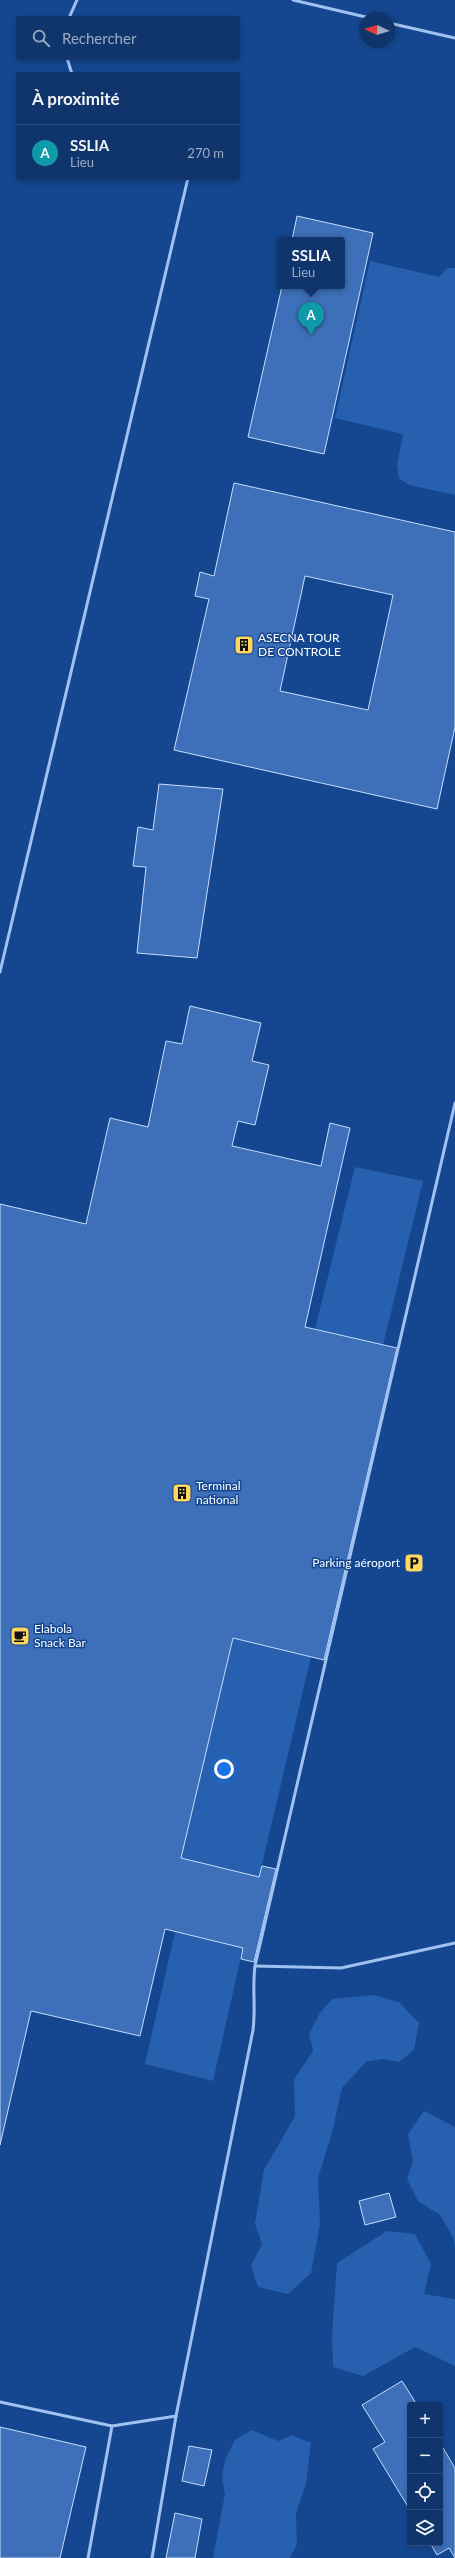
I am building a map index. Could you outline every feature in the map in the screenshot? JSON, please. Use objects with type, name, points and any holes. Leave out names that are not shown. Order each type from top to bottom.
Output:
[{"type":"lane","points":[[70,16],[77,0]]},
{"type":"lane","points":[[293,0],[359,15]]},
{"type":"lane","points":[[395,23],[455,38]]},
{"type":"lane","points":[[68,60],[71,72]]},
{"type":"lane","points":[[0,972],[188,180]]},
{"type":"lane","points":[[152,2558],[176,2416],[253,2030],[256,2007],[253,1984],[255,1966],[455,1103]]},
{"type":"lane","points":[[255,1966],[341,1968],[455,1943]]},
{"type":"lane","points":[[0,2402],[112,2426],[176,2416]]},
{"type":"lane","points":[[88,2558],[112,2426]]},
{"type":"shaded area","points":[[370,261],[439,277],[447,268],[455,268],[455,495],[409,485],[399,478],[397,465],[403,434],[335,418]]},
{"type":"shaded area","points":[[355,1167],[423,1181],[383,1345],[315,1329]]},
{"type":"shaded area","points":[[233,1638],[311,1657],[259,1877],[181,1858]]},
{"type":"shaded area","points":[[175,1932],[243,1948],[213,2081],[145,2064]]},
{"type":"shaded area","points":[[373,1995],[399,2002],[419,2023],[414,2050],[399,2062],[383,2059],[366,2062],[342,2088],[332,2133],[318,2178],[320,2224],[311,2273],[288,2294],[258,2287],[251,2266],[262,2244],[255,2224],[264,2170],[295,2116],[294,2079],[313,2051],[309,2034],[320,2013],[332,1999]]},
{"type":"shaded area","points":[[424,2111],[455,2127],[455,2248],[453,2237],[440,2215],[418,2201],[407,2179],[413,2161],[408,2134]]},
{"type":"shaded area","points":[[387,2231],[415,2234],[431,2264],[424,2294],[455,2299],[455,2366],[415,2347],[363,2376],[333,2367],[332,2335],[337,2263]]},
{"type":"shaded area","points":[[252,2430],[278,2441],[292,2435],[311,2443],[306,2484],[296,2513],[297,2544],[290,2558],[213,2558],[225,2494],[222,2478],[225,2460],[235,2440]]},
{"type":"building","points":[[297,216],[373,233],[324,454],[248,437],[281,289],[345,289],[345,237],[293,237]]},
{"type":"building","name":"ASECNA TOUR DE CONTROLE","points":[[234,483],[455,532],[455,727],[437,809],[174,750],[209,599],[195,596],[200,572],[214,576]],"holes":[[[305,576],[393,595],[368,710],[280,691]]]},
{"type":"building","points":[[159,784],[223,789],[197,958],[137,953],[146,867],[133,866],[138,827],[153,830]]},
{"type":"building","name":"Terminal national","points":[[190,1006],[261,1023],[252,1061],[269,1065],[255,1125],[238,1121],[232,1146],[321,1166],[330,1123],[350,1128],[305,1327],[397,1348],[324,1660],[233,1638],[181,1858],[259,1877],[262,1866],[276,1869],[254,1962],[241,1959],[243,1948],[165,1929],[140,2036],[31,2011],[0,2145],[0,1204],[86,1224],[110,1118],[148,1127],[166,1041],[182,1044]]},
{"type":"building","points":[[389,2193],[396,2217],[365,2225],[359,2201]]},
{"type":"building","points":[[402,2381],[415,2402],[407,2402],[407,2505],[373,2449],[385,2442],[362,2405]]},
{"type":"building","points":[[0,2427],[86,2447],[60,2558],[0,2558]]},
{"type":"building","points":[[189,2446],[212,2450],[204,2486],[182,2481]]},
{"type":"building","points":[[443,2448],[455,2468],[455,2558],[449,2548],[437,2555],[432,2546],[443,2546]]},
{"type":"building","points":[[175,2513],[202,2519],[195,2558],[166,2558]]},
{"type":"place","name":"SSLIA","points":[[311,335]]},
{"type":"place","name":"ASECNA TOUR DE CONTROLE","points":[[244,645]]},
{"type":"place","name":"Terminal national","points":[[182,1493]]},
{"type":"place","name":"Parking aéroport","points":[[414,1563]]},
{"type":"place","name":"Elabola Snack Bar","points":[[20,1636]]}]
